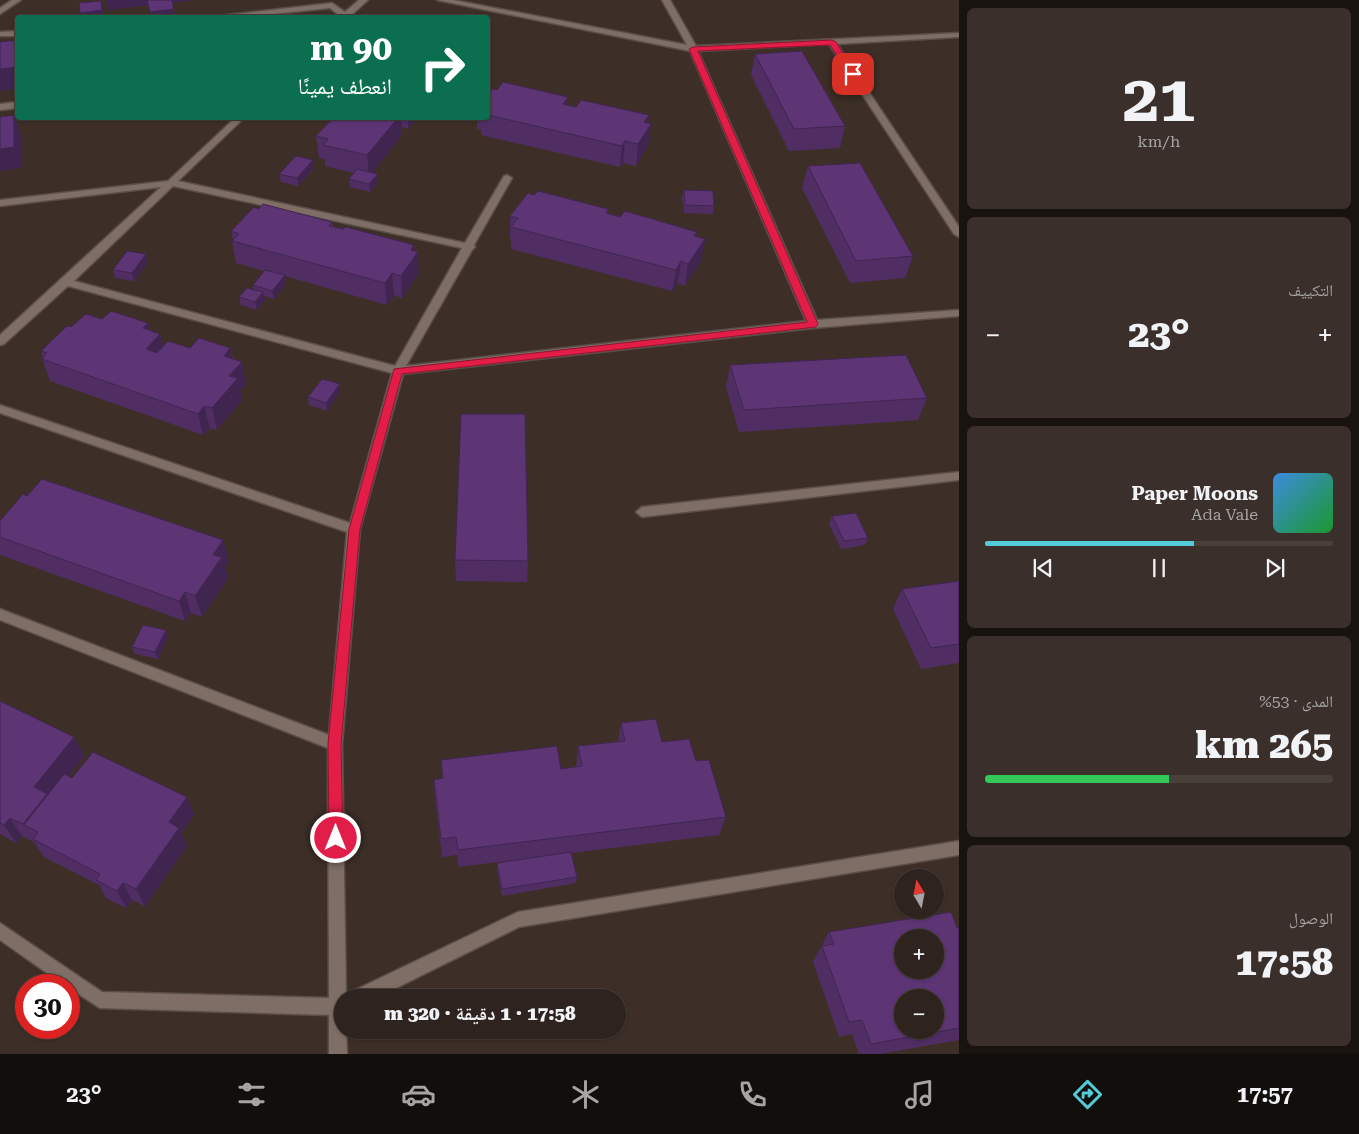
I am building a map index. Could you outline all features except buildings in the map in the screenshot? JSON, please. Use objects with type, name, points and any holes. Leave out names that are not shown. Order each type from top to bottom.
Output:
[{"type":"street","points":[[0,12],[17,0]]},
{"type":"street","points":[[346,15],[364,0]]},
{"type":"street","points":[[441,0],[693,49],[959,35]]},
{"type":"street","points":[[666,0],[693,49],[813,324]]},
{"type":"street","points":[[230,15],[329,3],[342,15]]},
{"type":"street","points":[[0,34],[15,33]]},
{"type":"street","points":[[832,42],[959,234]]},
{"type":"street","points":[[0,107],[15,105]]},
{"type":"street","points":[[2,337],[66,282],[238,120]]},
{"type":"street","points":[[340,989],[335,744],[354,529],[398,371],[470,247],[506,178]]},
{"type":"street","points":[[0,203],[173,183],[470,247]]},
{"type":"street","points":[[66,282],[398,371],[813,324],[959,313]]},
{"type":"street","points":[[0,409],[354,529]]},
{"type":"street","points":[[642,512],[959,476]]},
{"type":"street","points":[[0,614],[335,744]]},
{"type":"street","points":[[376,989],[518,920],[959,848]]},
{"type":"street","points":[[0,932],[100,1000],[334,1006]]},
{"type":"street","points":[[338,1054],[339,1039]]},
{"type":"route","points":[[336,838],[335,744],[354,529],[398,371],[813,324],[693,49],[832,42],[853,74]]}]
